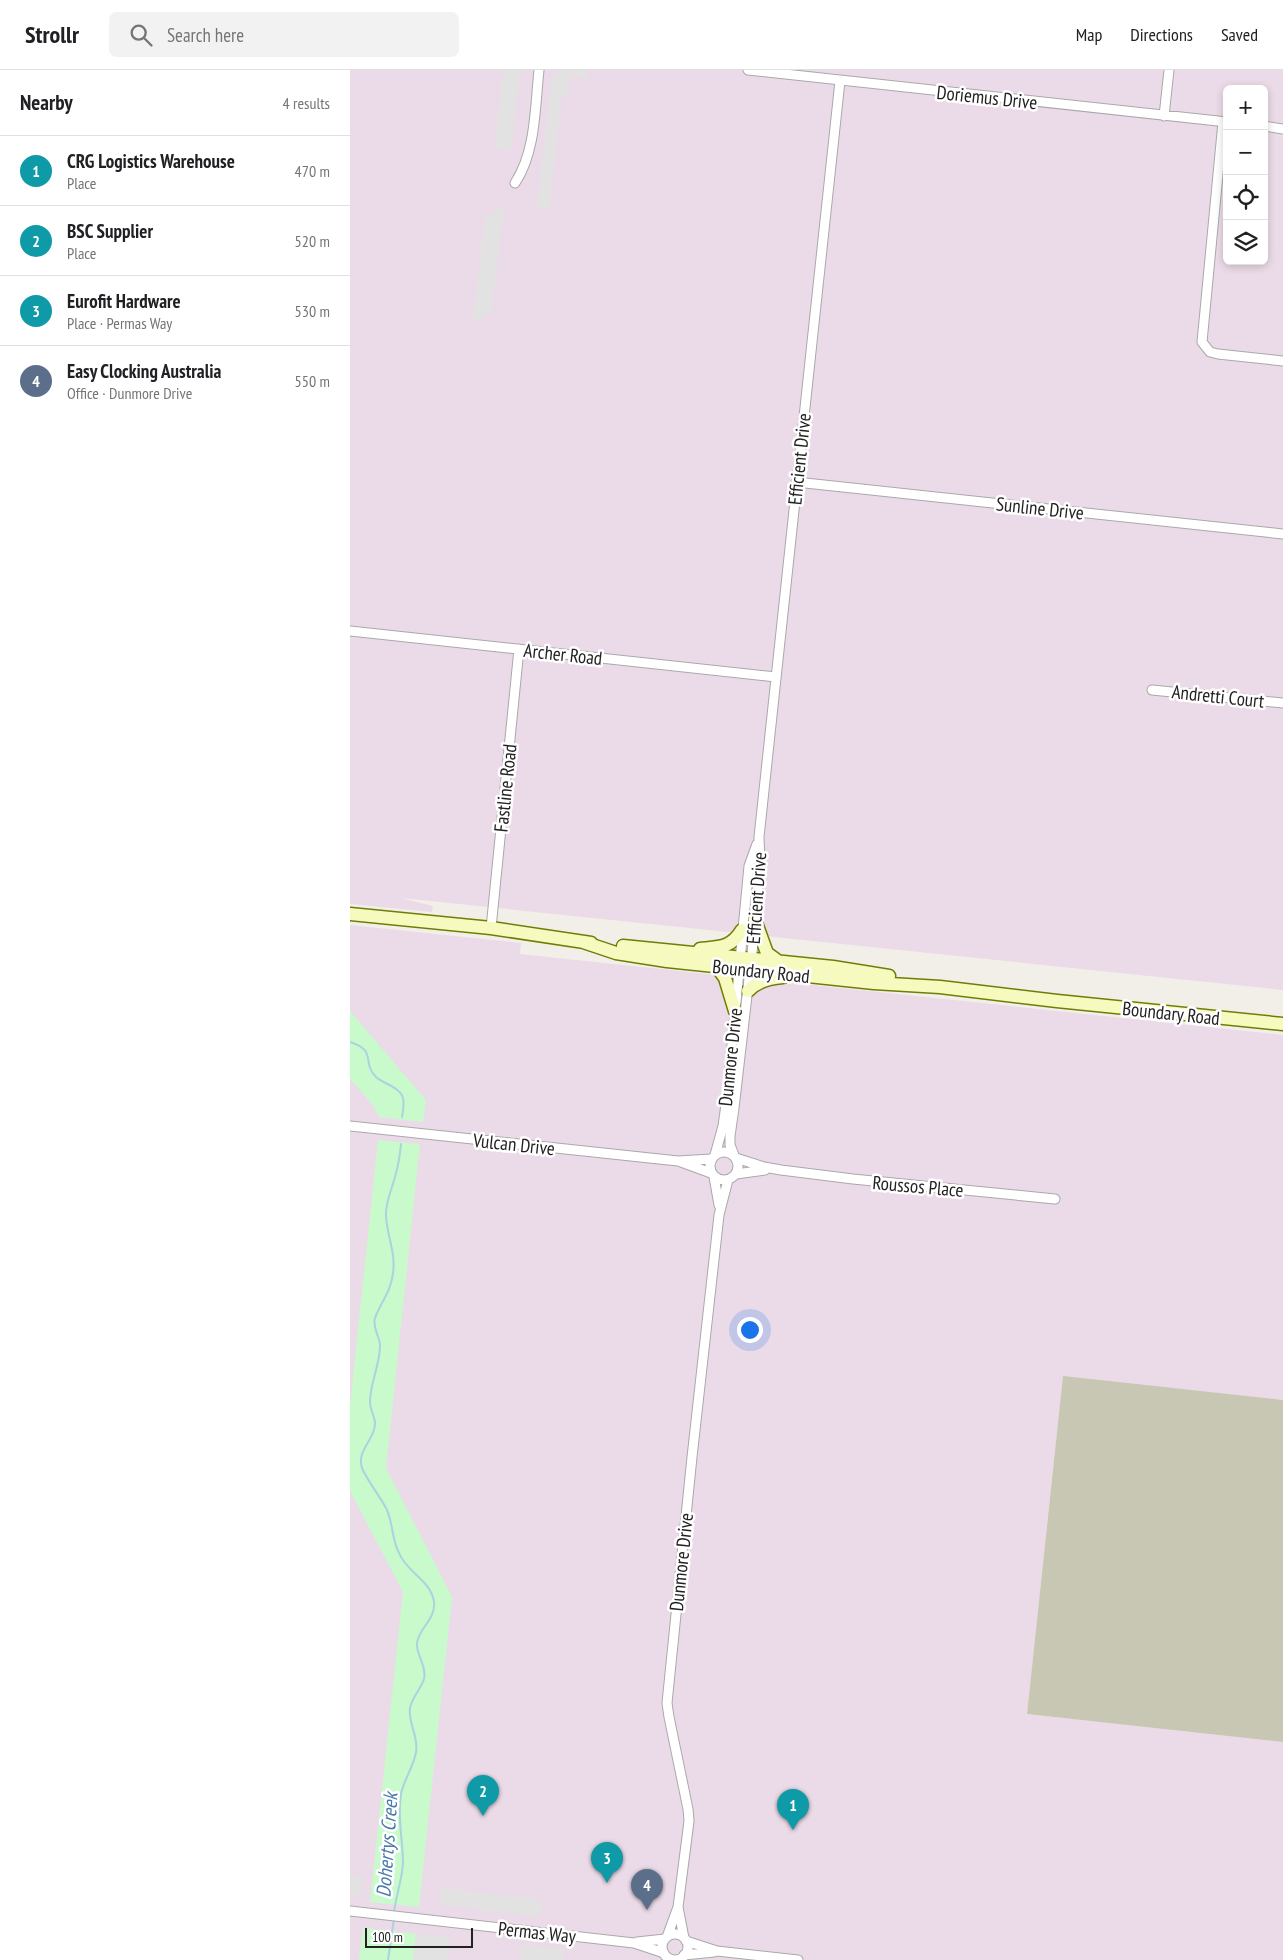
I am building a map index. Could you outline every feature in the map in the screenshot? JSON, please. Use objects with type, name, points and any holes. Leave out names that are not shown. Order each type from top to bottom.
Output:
[{"type":"main road","name":"Boundary Road","points":[[350,914],[491,928],[583,942],[675,952],[805,975],[940,987],[1283,1024]]},
{"type":"main road","points":[[755,920],[767,953],[778,962]]},
{"type":"main road","points":[[675,952],[727,945],[734,942],[742,930]]},
{"type":"main road","name":"Boundary Road","points":[[583,942],[616,953],[717,967],[778,962],[833,967],[940,987]]},
{"type":"main road","points":[[717,967],[725,978],[735,1011]]},
{"type":"main road","points":[[748,991],[752,986],[768,980],[805,975]]},
{"type":"street","points":[[515,183],[522,174],[529,156],[539,70]]},
{"type":"street","name":"Doriemus Drive","points":[[748,70],[1223,122]]},
{"type":"street","points":[[1164,116],[1169,70]]},
{"type":"street","name":"Efficient Drive","points":[[745,964],[755,920],[760,865],[759,837],[840,81]]},
{"type":"street","points":[[1268,126],[1283,128]]},
{"type":"street","points":[[1224,130],[1202,342],[1210,352],[1218,354],[1283,361]]},
{"type":"street","name":"Sunline Drive","points":[[796,482],[1283,534]]},
{"type":"street","name":"Archer Road","points":[[350,631],[776,677]]},
{"type":"street","name":"Fastline Road","points":[[491,928],[519,649]]},
{"type":"street","name":"Andretti Court","points":[[1152,690],[1283,703]]},
{"type":"street","name":"Efficient Drive","points":[[745,964],[742,930],[749,866],[759,837]]},
{"type":"street","name":"Dunmore Drive","points":[[735,1156],[730,1145],[730,1136],[748,991],[745,964]]},
{"type":"street","name":"Dunmore Drive","points":[[713,1157],[724,1116],[735,1011],[745,964]]},
{"type":"street","name":"Vulcan Drive","points":[[350,1126],[678,1161],[713,1157]]},
{"type":"street","points":[[726,1152],[735,1156],[738,1166],[736,1174],[728,1180],[718,1179],[713,1175],[710,1168],[713,1157],[726,1152]]},
{"type":"street","name":"Roussos Place","points":[[735,1156],[764,1167],[780,1170],[1055,1199]]},
{"type":"street","name":"Vulcan Drive","points":[[678,1161],[713,1175]]},
{"type":"street","name":"Roussos Place","points":[[736,1174],[759,1170],[780,1170]]},
{"type":"street","name":"Dunmore Drive","points":[[713,1175],[720,1215]]},
{"type":"street","name":"Dunmore Drive","points":[[666,1938],[678,1907],[689,1815],[668,1717],[667,1703],[692,1457],[720,1215],[728,1180]]},
{"type":"street","name":"Dunmore Drive","points":[[678,1907],[685,1940]]},
{"type":"street","name":"Permas Way","points":[[350,1911],[634,1943],[666,1938]]},
{"type":"street","points":[[717,1951],[672,1959],[665,1956],[662,1947],[666,1938],[676,1934],[685,1940],[717,1951],[798,1960]]},
{"type":"street","points":[[683,1957],[687,1948],[685,1940]]},
{"type":"street","name":"Permas Way","points":[[634,1943],[665,1956]]},
{"type":"shaded area","points":[[350,70],[1283,70],[1283,990],[401,898],[433,906],[432,912],[350,904]]},
{"type":"shaded area","points":[[503,70],[520,70],[511,150],[494,149]]},
{"type":"shaded area","points":[[558,70],[588,70],[587,78],[570,76],[568,95],[562,95],[549,209],[537,207],[552,75],[557,76]]},
{"type":"shaded area","points":[[499,207],[504,208],[491,315],[486,314],[478,321],[473,321],[485,214],[491,214]]},
{"type":"shaded area","points":[[350,925],[521,943],[520,954],[1283,1035],[1283,1400],[1063,1377],[1027,1714],[1283,1741],[1283,1960],[350,1960]]},
{"type":"shaded area","points":[[1063,1376],[1283,1400],[1283,1742],[1027,1714]]},
{"type":"shaded area","points":[[350,1875],[363,1876],[360,1895],[350,1894]]},
{"type":"shaded area","points":[[440,1888],[542,1899],[540,1917],[440,1905]]},
{"type":"shaded area","points":[[417,1934],[450,1937],[448,1960],[414,1960]]},
{"type":"shaded area","points":[[522,1945],[564,1949],[563,1960],[520,1960]]},
{"type":"green space","points":[[350,1011],[426,1100],[423,1122],[379,1117],[372,1104],[350,1079]]},
{"type":"green space","points":[[378,1140],[420,1144],[386,1468],[452,1597],[419,1907],[370,1902],[403,1592],[350,1491],[350,1406]]},
{"type":"green space","points":[[363,1928],[416,1934],[413,1960],[359,1960]]},
{"type":"waterway","name":"Dohertys Creek","points":[[350,1042],[359,1045],[367,1053],[372,1072],[376,1077],[399,1091],[403,1098],[402,1117]]},
{"type":"waterway","name":"Dohertys Creek","points":[[394,1912],[403,1863],[400,1820],[401,1794],[417,1746],[410,1708],[423,1683],[425,1674],[417,1643],[434,1608],[432,1594],[424,1582],[407,1566],[399,1553],[387,1510],[362,1468],[361,1462],[364,1450],[373,1434],[375,1422],[370,1405],[370,1395],[380,1346],[374,1322],[377,1312],[386,1297],[393,1273],[394,1266],[386,1211],[398,1166],[401,1144]]},
{"type":"waterway","name":"Dohertys Creek","points":[[388,1960],[394,1919]]},
{"type":"place","name":"BSC Supplier","points":[[483,1816]]},
{"type":"place","name":"CRG Logistics Warehouse","points":[[793,1830]]},
{"type":"place","name":"Eurofit Hardware","points":[[607,1883]]},
{"type":"place","name":"Easy Clocking Australia","points":[[647,1910]]}]
